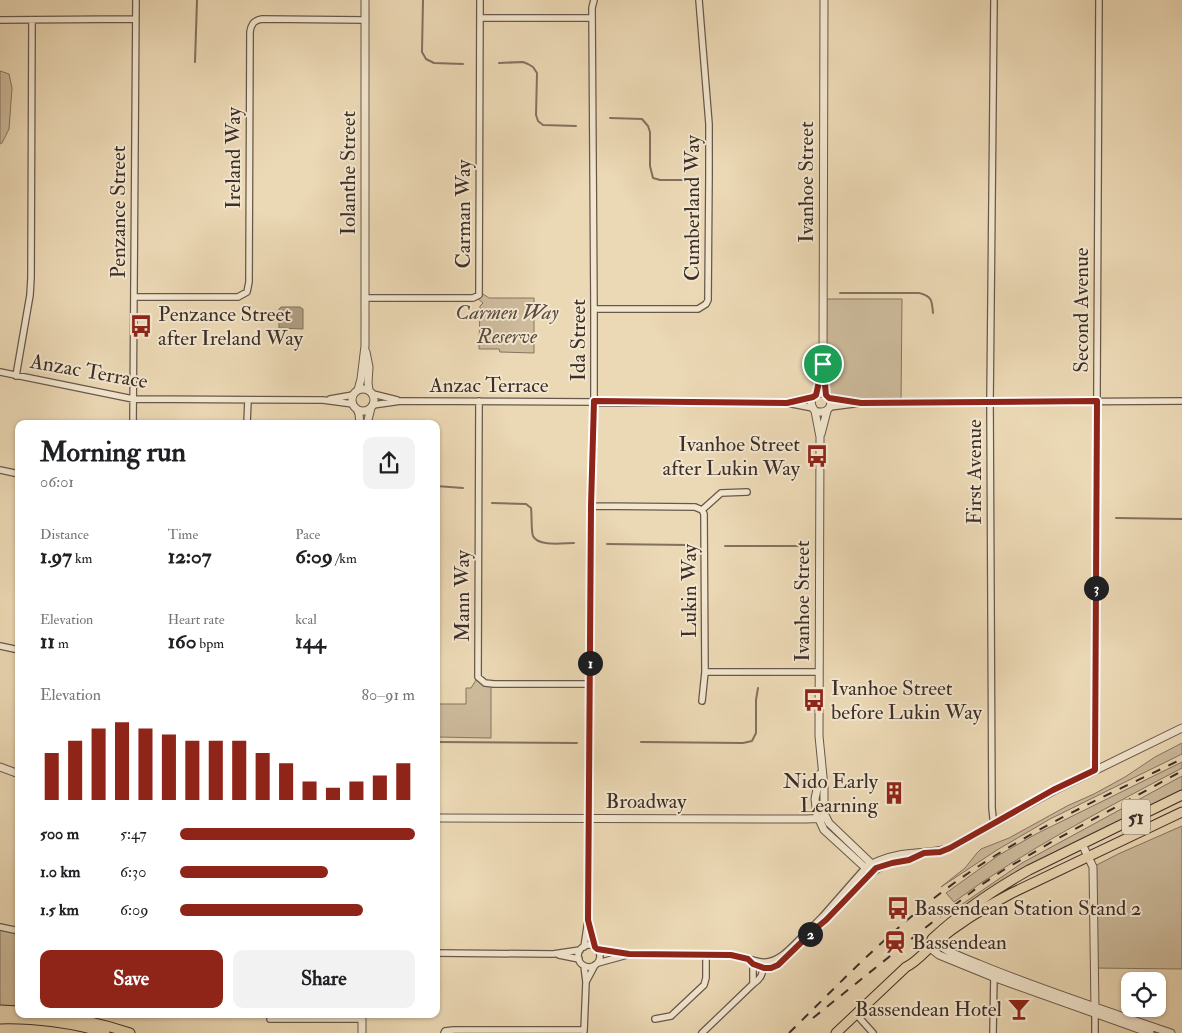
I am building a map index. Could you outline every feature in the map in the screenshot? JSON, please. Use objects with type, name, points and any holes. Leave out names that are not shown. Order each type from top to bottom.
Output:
[{"type":"main road","name":"51","points":[[836,1033],[906,966],[906,962],[952,922],[1007,882],[1182,795]]},
{"type":"main road","name":"51","points":[[930,943],[986,907],[1182,812]]},
{"type":"main road","points":[[0,1010],[15,1011]]},
{"type":"main road","points":[[73,1018],[130,1033]]},
{"type":"main road","points":[[0,1019],[38,1020],[105,1033]]},
{"type":"street","name":"Penzance Street","points":[[133,420],[136,0]]},
{"type":"street","name":"Iolanthe Street","points":[[356,392],[361,379],[365,346],[365,0]]},
{"type":"street","name":"Carman Way","points":[[365,298],[473,298],[479,295],[480,0]]},
{"type":"street","name":"Ida Street","points":[[582,948],[588,920],[591,506],[594,401],[592,18],[594,0]]},
{"type":"street","name":"Cumberland Way","points":[[594,309],[698,308],[706,304],[708,300],[709,124],[699,0]]},
{"type":"street","name":"Ivanhoe Street","points":[[824,0],[823,364],[828,396]]},
{"type":"street","name":"First Avenue","points":[[994,0],[990,402],[992,813],[996,822]]},
{"type":"street","name":"Second Avenue","points":[[1095,770],[1099,0]]},
{"type":"street","points":[[480,18],[592,18]]},
{"type":"street","points":[[0,20],[135,19]]},
{"type":"street","name":"Ireland Way","points":[[134,297],[238,297],[247,292],[249,287],[250,32],[252,23],[262,19],[365,20]]},
{"type":"street","points":[[16,376],[28,312],[32,278],[32,20]]},
{"type":"street","name":"Iolanthe Street","points":[[365,346],[369,367],[368,383],[371,392]]},
{"type":"street","name":"Ivanhoe Street","points":[[814,396],[823,364]]},
{"type":"street","name":"Anzac Terrace","points":[[0,372],[133,399],[323,400],[355,407]]},
{"type":"street","points":[[360,420],[352,398],[356,392],[366,389],[371,392],[374,402],[367,420]]},
{"type":"street","name":"Anzac Terrace","points":[[323,400],[356,392]]},
{"type":"street","name":"Anzac Terrace","points":[[371,392],[401,400],[787,403],[814,410]]},
{"type":"street","points":[[861,403],[821,393],[814,396],[811,404],[814,410],[820,413],[828,409],[861,403],[1182,401]]},
{"type":"street","name":"Anzac Terrace","points":[[787,403],[814,396]]},
{"type":"street","points":[[828,396],[831,404],[828,409]]},
{"type":"street","points":[[248,400],[248,420]]},
{"type":"street","name":"Anzac Terrace","points":[[372,407],[401,400]]},
{"type":"street","name":"Mann Way","points":[[479,401],[478,677],[485,683],[494,684],[590,684]]},
{"type":"street","points":[[355,407],[365,411],[372,407]]},
{"type":"street","name":"Ivanhoe Street","points":[[820,437],[828,409]]},
{"type":"street","name":"Ivanhoe Street","points":[[814,410],[820,437],[819,736],[824,787],[824,814],[822,818]]},
{"type":"street","points":[[0,470],[15,473]]},
{"type":"street","points":[[591,506],[695,507],[702,510],[721,493],[747,492]]},
{"type":"street","name":"Lukin Way","points":[[702,510],[705,518],[705,672],[702,701]]},
{"type":"street","points":[[0,646],[15,649]]},
{"type":"street","points":[[705,672],[819,672]]},
{"type":"street","points":[[553,954],[588,945],[629,954],[731,955],[764,965],[775,960],[785,952],[871,868],[890,857],[914,853],[940,852],[950,848],[1053,790],[1182,728]]},
{"type":"street","points":[[0,767],[15,773]]},
{"type":"street","name":"Broadway","points":[[440,818],[822,818]]},
{"type":"street","points":[[822,818],[824,830],[871,868]]},
{"type":"street","points":[[1082,844],[1093,867],[1095,1033]]},
{"type":"street","name":"Ida Street","points":[[588,920],[596,948]]},
{"type":"street","points":[[0,928],[15,930]]},
{"type":"street","points":[[930,943],[994,974],[1095,1010],[1171,1033]]},
{"type":"street","points":[[444,1033],[445,1030],[584,1031],[586,982],[584,966],[579,959],[579,953],[582,948]]},
{"type":"street","points":[[586,982],[600,956],[596,948]]},
{"type":"street","points":[[440,953],[553,954],[579,959]]},
{"type":"street","points":[[584,966],[590,967],[629,954]]},
{"type":"street","points":[[655,1018],[671,1016],[704,985],[706,978],[706,955]]},
{"type":"street","points":[[753,984],[754,962]]},
{"type":"street","points":[[702,1033],[759,980],[764,965]]},
{"type":"street","points":[[993,1033],[994,974]]},
{"type":"street","points":[[1095,1010],[1150,1033]]},
{"type":"street","points":[[856,1014],[873,1033]]},
{"type":"street","points":[[270,1019],[301,1018]]},
{"type":"street","points":[[362,1018],[362,1033]]},
{"type":"green space","points":[[0,71],[9,74],[12,88],[9,129],[0,144]]},
{"type":"green space","name":"Carmen Way Reserve","points":[[480,292],[489,298],[534,298],[534,353],[479,349],[480,306],[483,303],[476,297]]},
{"type":"green space","points":[[823,299],[902,299],[901,403],[861,403],[828,396]]},
{"type":"green space","points":[[478,677],[491,683],[491,738],[440,737],[440,704],[466,704],[466,688],[471,688]]},
{"type":"green space","points":[[1182,743],[1182,754],[1050,819],[997,850],[941,887],[965,868],[981,849],[1009,838],[1067,806],[1094,794]]},
{"type":"green space","points":[[1182,762],[1182,768],[1037,848],[954,902],[946,893],[999,855],[1036,834]]},
{"type":"green space","points":[[1182,776],[1182,792],[962,910],[958,907],[1022,863]]},
{"type":"green space","points":[[1182,826],[1182,969],[1094,968],[1093,867]]},
{"type":"green space","points":[[0,927],[15,930],[15,1011],[0,1010]]},
{"type":"shaded area","points":[[281,307],[300,307],[303,309],[303,329],[279,328],[279,309]]},
{"type":"waterway","points":[[195,62],[197,0]]},
{"type":"waterway","points":[[423,0],[422,52],[426,59],[434,63],[463,64]]},
{"type":"waterway","points":[[499,63],[523,62],[533,67],[537,73],[536,115],[538,121],[543,125],[576,126]]},
{"type":"waterway","points":[[610,118],[642,119],[648,126],[650,132],[650,166],[653,178],[660,180],[694,180]]},
{"type":"waterway","points":[[840,293],[919,293],[929,297],[933,313]]},
{"type":"waterway","points":[[440,486],[463,488]]},
{"type":"waterway","points":[[492,503],[526,504],[531,508],[532,534],[536,539],[540,542],[552,544],[574,543]]},
{"type":"waterway","points":[[1116,518],[1182,519]]},
{"type":"waterway","points":[[607,544],[687,545]]},
{"type":"waterway","points":[[725,546],[803,546]]},
{"type":"waterway","points":[[641,742],[743,743],[752,741],[756,733],[758,688]]},
{"type":"waterway","points":[[440,742],[577,743]]},
{"type":"railway","points":[[789,1033],[891,934],[957,881],[1039,830],[1182,759]]},
{"type":"railway","points":[[813,1018],[978,887],[1055,840],[1182,771]]},
{"type":"place","name":"Penzance Street after Ireland Way","points":[[141,326]]},
{"type":"place","name":"Ivanhoe Street after Lukin Way","points":[[817,456]]},
{"type":"place","name":"Ivanhoe Street before Lukin Way","points":[[814,700]]},
{"type":"place","name":"Nido Early Learning","points":[[894,793]]},
{"type":"place","name":"Bassendean Station Stand 2","points":[[898,908]]},
{"type":"place","name":"Bassendean","points":[[895,942]]},
{"type":"place","name":"Bassendean Hotel","points":[[1019,1009]]},
{"type":"route","points":[[823,364],[826,395],[829,398],[861,403],[1097,401],[1095,770],[1053,790],[950,848],[940,852],[924,853],[909,860],[876,868],[782,962],[771,968],[759,966],[753,964],[748,959],[731,955],[629,954],[597,949],[588,920],[591,506],[594,401],[787,403],[816,395],[823,364]]}]
